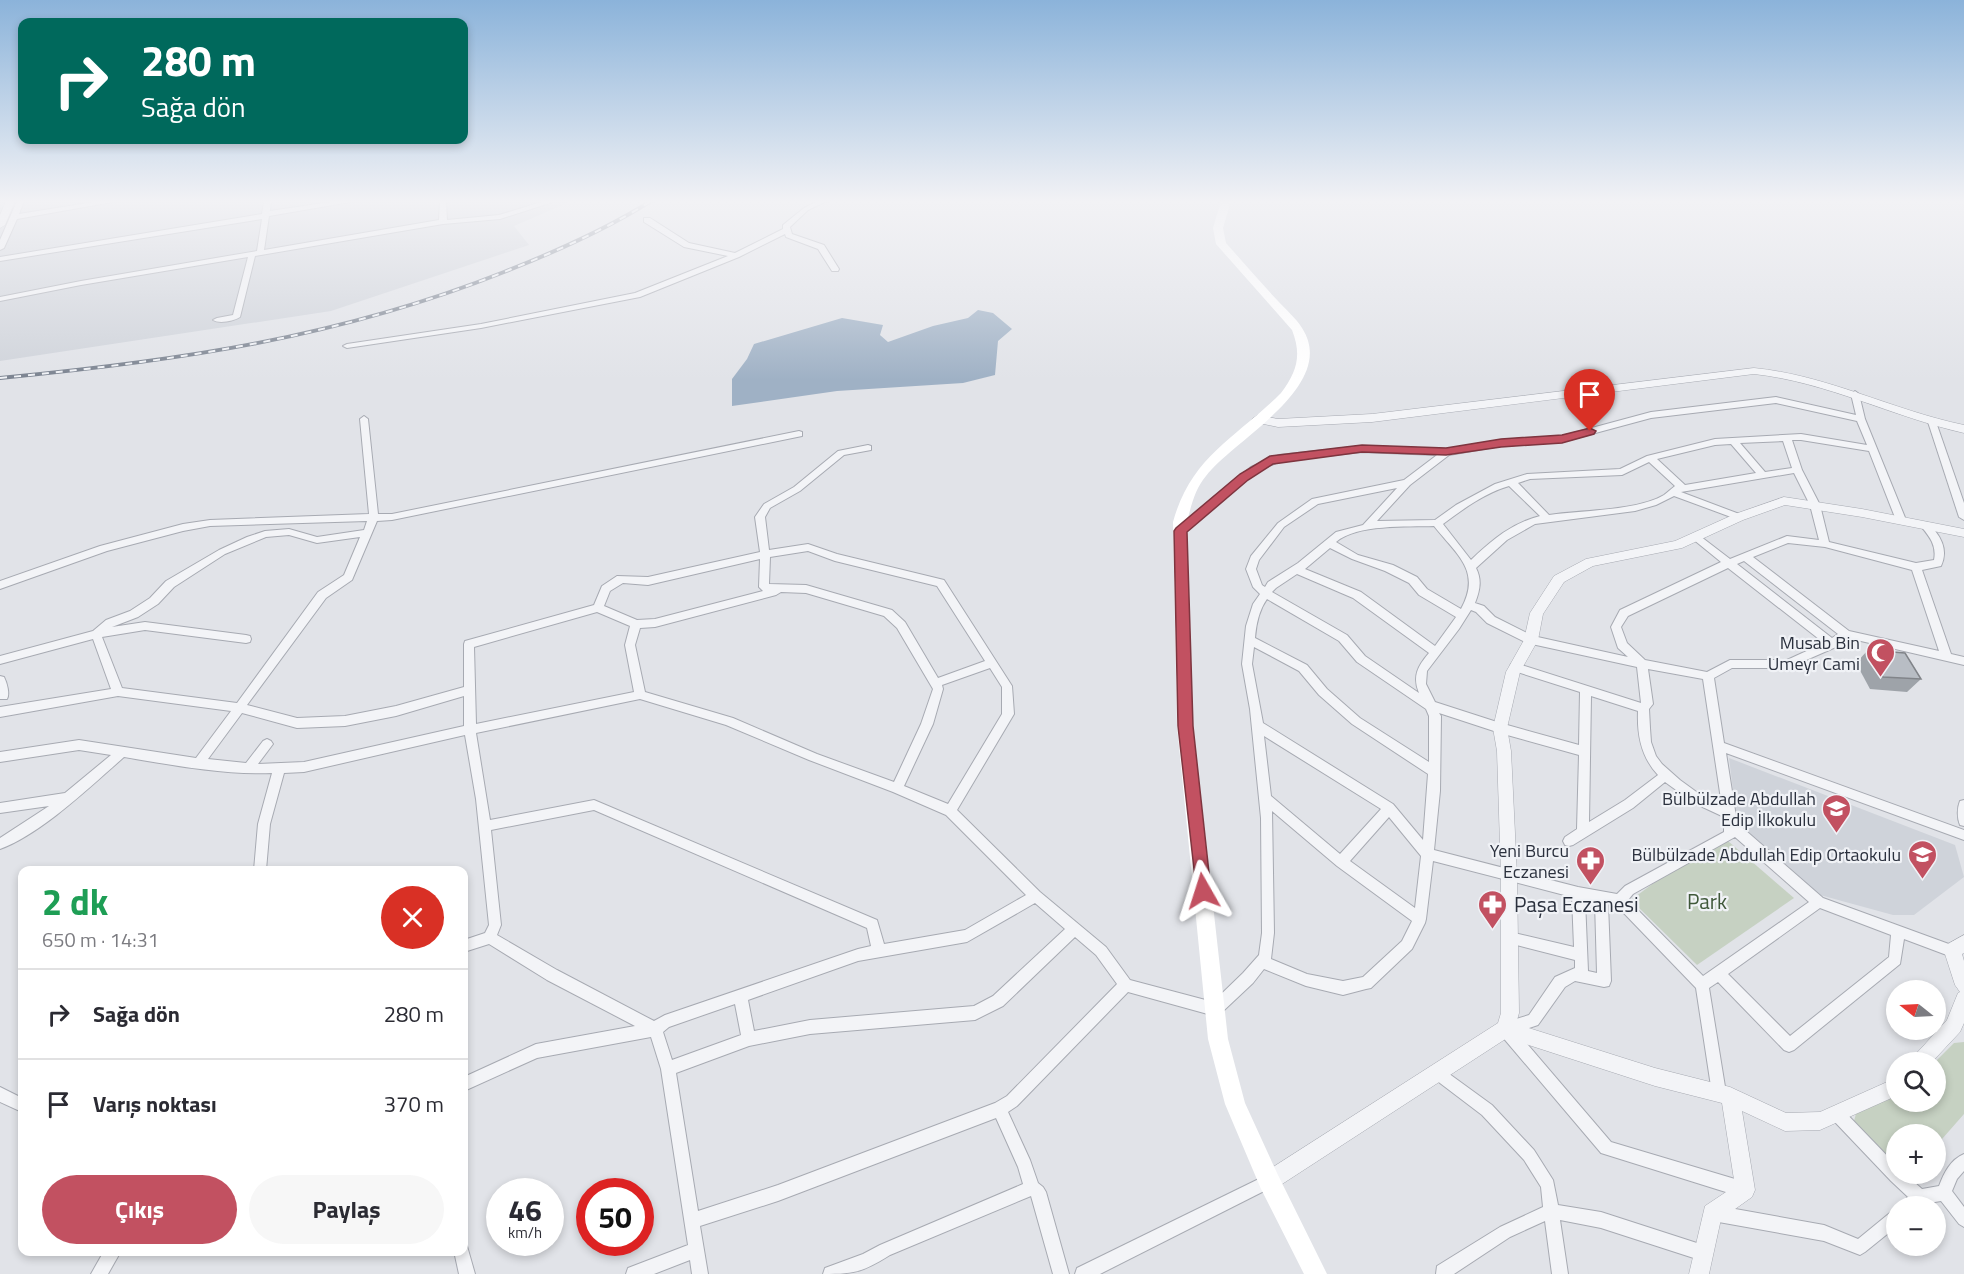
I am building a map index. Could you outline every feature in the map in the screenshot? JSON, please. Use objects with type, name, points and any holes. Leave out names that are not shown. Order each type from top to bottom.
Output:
[{"type":"main road","points":[[1236,260],[1297,329],[1304,345],[1303,369],[1292,387],[1203,470],[1187,493],[1180,531],[1185,726],[1218,1039],[1235,1104],[1269,1180],[1316,1274]]},
{"type":"street","points":[[0,299],[217,260]]},
{"type":"street","points":[[217,320],[236,317],[254,260]]},
{"type":"street","points":[[347,346],[481,326],[637,295],[723,260]]},
{"type":"street","points":[[830,260],[835,269]]},
{"type":"street","points":[[1258,420],[1278,423],[1372,418],[1754,371],[1774,372],[1855,394],[1932,422],[1964,429]]},
{"type":"street","points":[[1855,394],[1861,419],[1900,520]]},
{"type":"street","points":[[1180,531],[1241,480],[1270,460],[1362,449],[1446,452],[1501,443],[1562,439],[1651,415],[1776,400],[1861,419]]},
{"type":"street","points":[[199,763],[322,595],[348,577],[374,517],[364,419]]},
{"type":"street","points":[[1932,422],[1964,517]]},
{"type":"street","points":[[0,585],[37,571],[181,528],[210,523],[392,517],[799,434]]},
{"type":"street","points":[[0,757],[80,744],[248,769],[304,767],[470,729],[640,696],[729,721],[813,757],[950,810],[1036,896],[1101,951],[1126,985],[1215,1008],[1248,978],[1265,958],[1268,933],[1265,798],[1258,726],[1247,664],[1251,626],[1258,604],[1272,585],[1296,569],[1339,534],[1378,524],[1437,523],[1498,486],[1530,477],[1623,472],[1650,458],[1714,442],[1801,437],[1874,449]]},
{"type":"street","points":[[1787,438],[1797,470],[1815,505],[1825,544]]},
{"type":"street","points":[[1734,442],[1763,475]]},
{"type":"street","points":[[868,448],[841,453],[797,489],[767,506],[760,517],[765,554],[764,587],[806,589],[888,613],[902,625],[938,689],[927,724],[897,788]]},
{"type":"street","points":[[1366,527],[1407,483],[1446,452]]},
{"type":"street","points":[[1650,458],[1679,490],[1739,517]]},
{"type":"street","points":[[1470,567],[1501,537],[1541,519],[1651,504],[1679,490],[1797,470]]},
{"type":"street","points":[[1511,482],[1547,518]]},
{"type":"street","points":[[1407,483],[1315,501],[1281,525],[1254,559],[1251,569],[1258,587],[1343,638],[1361,659],[1429,705],[1586,752]]},
{"type":"street","points":[[1505,1029],[1510,1013],[1509,875],[1504,751],[1500,728],[1515,667],[1531,640],[1537,613],[1558,579],[1590,562],[1678,545],[1739,517],[1784,501],[1964,533]]},
{"type":"street","points":[[1262,961],[1306,980],[1343,988],[1366,983],[1407,945],[1420,920],[1434,791],[1436,736],[1435,716],[1421,684],[1422,670],[1472,601],[1476,582],[1470,567],[1437,523]]},
{"type":"street","points":[[1924,525],[1932,531],[1941,557],[1938,563],[1916,567],[1825,544],[1787,539],[1729,563],[1624,614],[1616,627],[1622,645],[1642,664],[1647,704],[1644,708],[1643,721],[1651,758],[1666,775],[1730,820],[1819,902],[1898,931],[1958,947],[1964,985]]},
{"type":"street","points":[[96,634],[110,623],[134,614],[154,601],[170,584],[222,552],[250,539],[265,534],[289,532],[317,540],[367,533]]},
{"type":"street","points":[[1697,538],[1832,644]]},
{"type":"street","points":[[1329,543],[1355,557],[1389,568],[1413,580],[1423,592],[1465,610],[1480,609],[1491,620],[1531,640],[1708,676],[1730,664],[1788,664],[1832,644],[1846,634]]},
{"type":"street","points":[[598,608],[606,590],[621,579],[648,581],[765,554],[808,547],[836,557],[940,584],[1007,686],[1008,714],[950,810]]},
{"type":"street","points":[[1745,556],[1846,634],[1964,661]]},
{"type":"street","points":[[1916,567],[1946,657]]},
{"type":"street","points":[[1296,569],[1357,595],[1435,652]]},
{"type":"street","points":[[490,938],[495,925],[485,826],[470,729],[469,644],[598,608],[636,624],[655,623],[788,588]]},
{"type":"street","points":[[636,624],[630,645],[640,696]]},
{"type":"street","points":[[0,660],[96,634],[145,626],[246,639]]},
{"type":"street","points":[[96,634],[118,692]]},
{"type":"street","points":[[1249,640],[1303,668],[1323,692],[1356,721],[1434,772]]},
{"type":"street","points":[[935,683],[992,663]]},
{"type":"street","points":[[1515,667],[1644,708]]},
{"type":"street","points":[[1619,900],[1629,890],[1730,835],[1730,820],[1708,676]]},
{"type":"street","points":[[0,680],[3,696]]},
{"type":"street","points":[[0,712],[118,692],[240,708],[297,723],[345,721],[396,711],[470,690]]},
{"type":"street","points":[[1583,832],[1586,691]]},
{"type":"street","points":[[1258,726],[1389,808],[1427,854],[1578,893],[1619,900],[1702,985],[1745,1190]]},
{"type":"street","points":[[248,769],[267,744]]},
{"type":"street","points":[[1719,746],[1964,835]]},
{"type":"street","points":[[0,844],[32,825],[71,797],[122,752]]},
{"type":"street","points":[[260,866],[264,824],[279,768]]},
{"type":"street","points":[[1569,842],[1629,804],[1666,775]]},
{"type":"street","points":[[0,808],[71,797]]},
{"type":"street","points":[[1265,798],[1341,862],[1420,920]]},
{"type":"street","points":[[485,826],[594,805],[872,924],[879,951]]},
{"type":"street","points":[[1964,806],[1964,820]]},
{"type":"street","points":[[1341,862],[1389,808]]},
{"type":"street","points":[[1578,893],[1582,976]]},
{"type":"street","points":[[468,1082],[536,1051],[654,1029],[665,1022],[858,955],[967,936],[1036,896]]},
{"type":"street","points":[[1083,1274],[1269,1180],[1505,1029],[1533,1020],[1560,982],[1574,974],[1604,981],[1600,898]]},
{"type":"street","points":[[1702,985],[1819,902]]},
{"type":"street","points":[[668,1069],[750,1039],[810,1027],[903,1017],[975,1013],[998,1001],[1075,928]]},
{"type":"street","points":[[1718,973],[1789,1045],[1895,960],[1898,931]]},
{"type":"street","points":[[468,945],[490,938],[552,975],[654,1029],[668,1069],[700,1274]]},
{"type":"street","points":[[1510,938],[1581,955]]},
{"type":"street","points":[[691,1221],[778,1193],[999,1109],[1012,1101],[1126,985]]},
{"type":"street","points":[[740,996],[750,1039]]},
{"type":"street","points":[[1931,1052],[1959,1028],[1964,999]]},
{"type":"street","points":[[1505,1029],[1655,1077],[1724,1095],[1785,1122],[1820,1121],[1886,1092]]},
{"type":"street","points":[[1505,1029],[1606,1148],[1745,1190]]},
{"type":"street","points":[[1437,1072],[1487,1110],[1529,1155],[1548,1185],[1560,1274]]},
{"type":"street","points":[[0,1094],[18,1103]]},
{"type":"street","points":[[999,1109],[1025,1166],[1032,1188],[1038,1192],[1061,1274]]},
{"type":"street","points":[[1837,1114],[1896,1176],[1911,1196]]},
{"type":"street","points":[[1944,1193],[1951,1174],[1964,1161]]},
{"type":"street","points":[[831,1274],[1032,1188]]},
{"type":"street","points":[[1699,1274],[1712,1213],[1745,1190]]},
{"type":"street","points":[[1934,1196],[1944,1193]]},
{"type":"street","points":[[1944,1193],[1964,1219]]},
{"type":"street","points":[[1444,1274],[1443,1272],[1505,1232],[1551,1211],[1601,1220],[1703,1254]]},
{"type":"street","points":[[1712,1213],[1824,1233],[1860,1247],[1886,1225]]},
{"type":"street","points":[[634,1274],[695,1250]]},
{"type":"street","points":[[99,1274],[110,1256]]},
{"type":"street","points":[[463,1256],[467,1274]]},
{"type":"shaded area","points":[[0,260],[483,260],[331,311],[0,361]]},
{"type":"shaded area","name":"Bülbülzade Abdullah Edip İlkokulu","points":[[1729,758],[1955,845],[1964,877],[1914,915],[1893,915],[1820,895],[1737,822]]},
{"type":"green space","name":"Park","points":[[1728,841],[1794,898],[1697,965],[1631,900],[1683,861]]},
{"type":"green space","points":[[1964,1042],[1964,1114],[1946,1134],[1946,1124],[1886,1124],[1886,1158],[1854,1121],[1857,1110],[1886,1101],[1886,1112],[1946,1112],[1945,1052],[1954,1043]]},
{"type":"water","points":[[978,310],[993,313],[1012,329],[998,341],[995,375],[963,383],[837,391],[732,406],[732,379],[747,359],[754,344],[842,318],[883,325],[880,335],[888,342],[933,326],[968,318]]},
{"type":"building","points":[[1868,650],[1905,653],[1921,679],[1883,677]]},
{"type":"railway","points":[[0,378],[130,364],[318,330],[442,295],[533,260]]},
{"type":"place","name":"Musab Bin Umeyr Cami","points":[[1881,678]]},
{"type":"place","name":"Bülbülzade Abdullah Edip İlkokulu","points":[[1837,834]]},
{"type":"place","name":"Bülbülzade Abdullah Edip Ortaokulu","points":[[1922,880]]},
{"type":"place","name":"Yeni Burcu Eczanesi","points":[[1590,886]]},
{"type":"place","name":"Paşa Eczanesi","points":[[1493,930]]},
{"type":"route","points":[[1203,891],[1185,726],[1180,531],[1254,469],[1270,460],[1362,449],[1391,448],[1446,452],[1501,443],[1562,439],[1590,431]]}]
